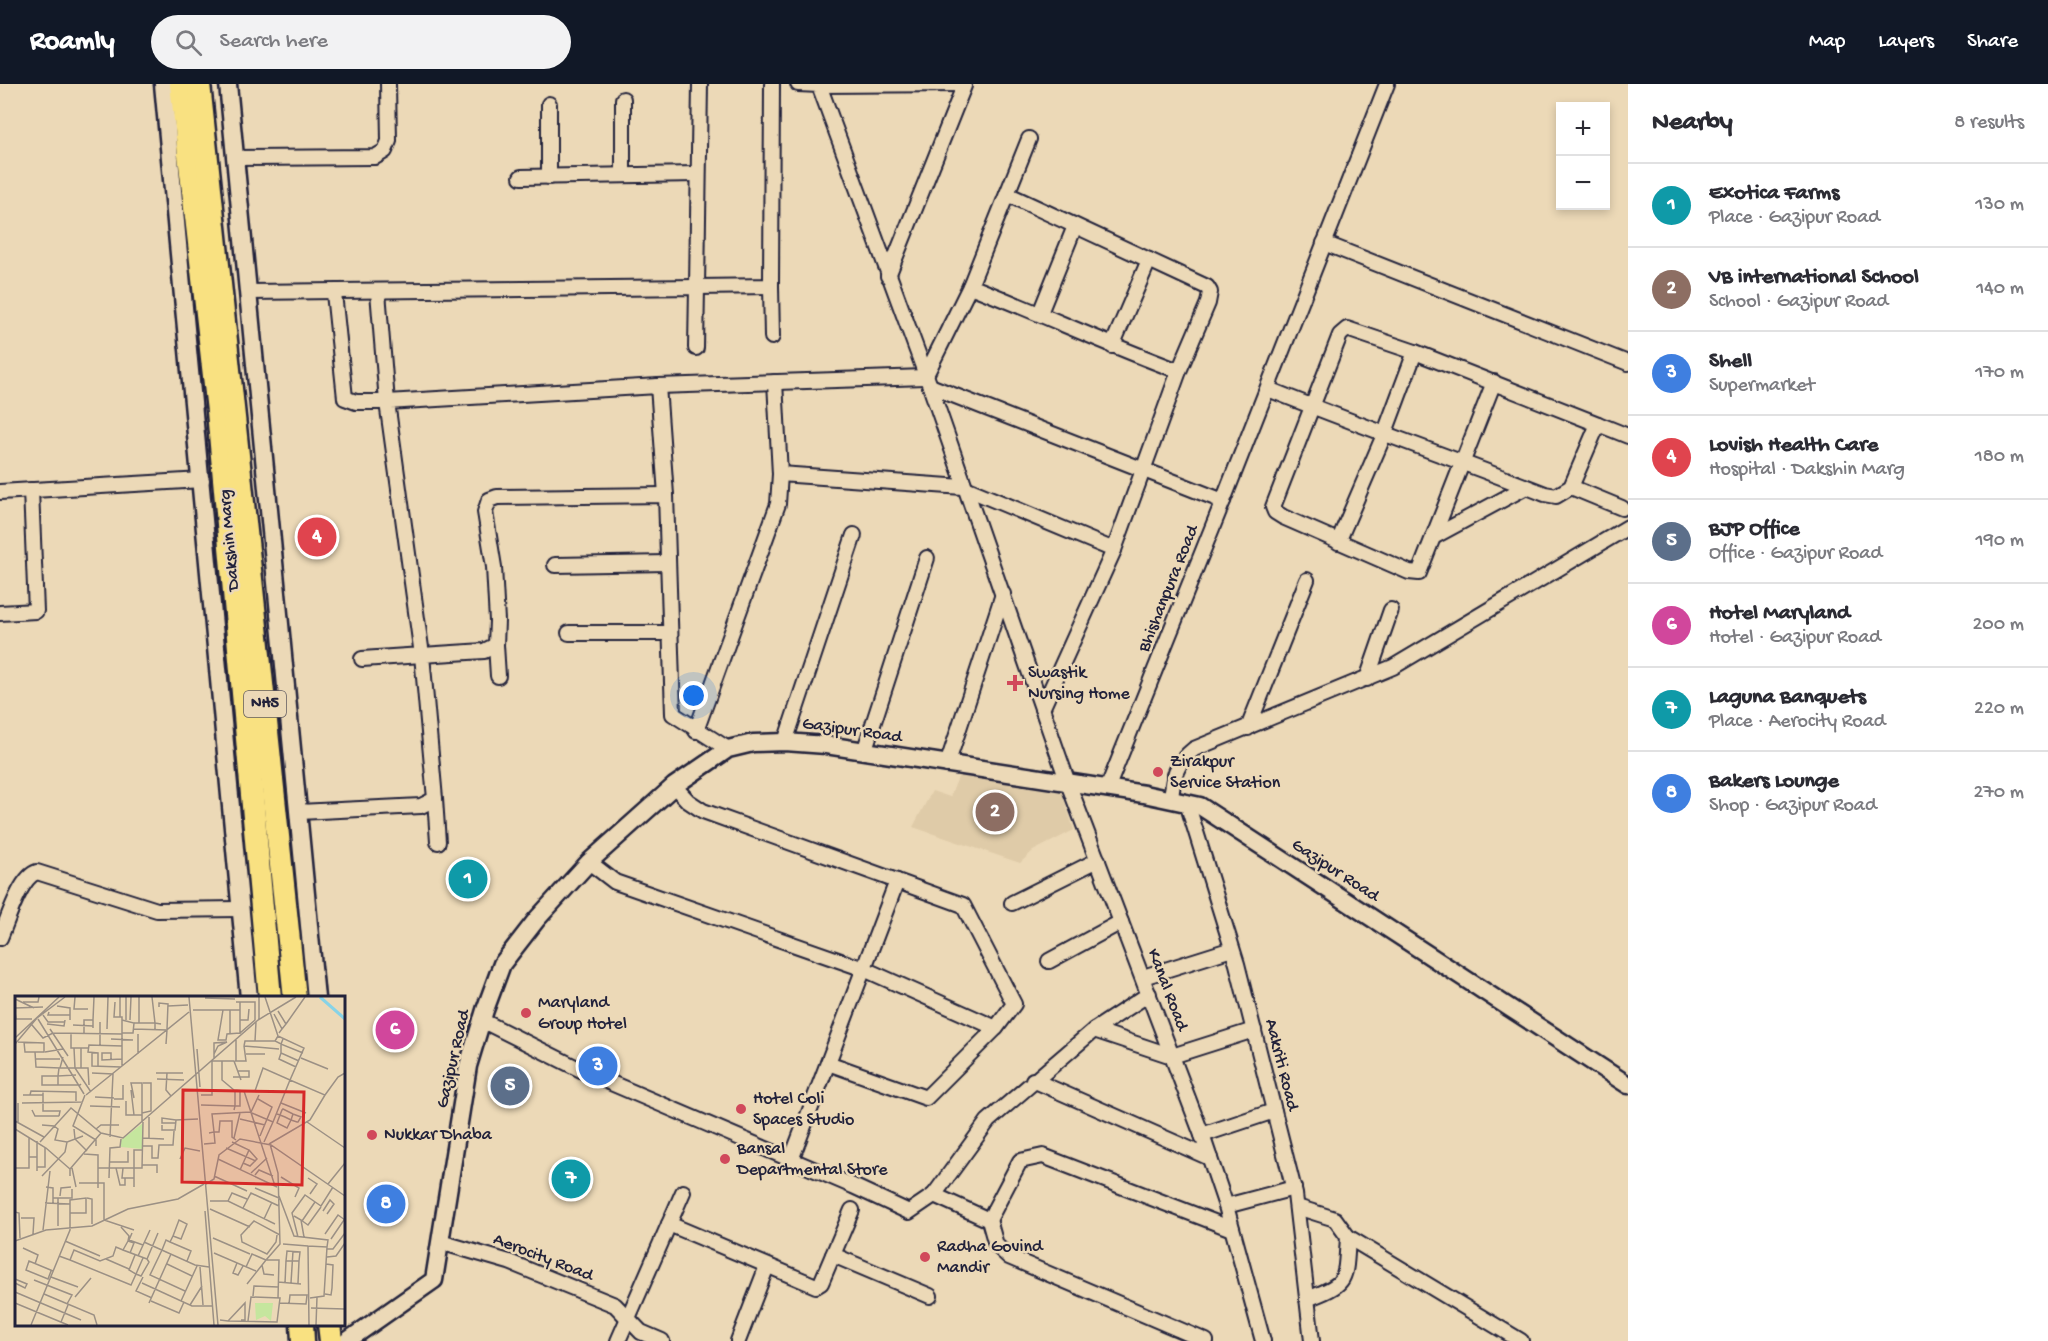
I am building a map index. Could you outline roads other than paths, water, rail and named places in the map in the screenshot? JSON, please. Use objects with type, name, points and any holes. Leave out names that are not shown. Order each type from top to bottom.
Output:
[{"type":"highway","name":"Dakshin Marg","points":[[181,84],[226,410],[270,996]]},
{"type":"highway","name":"NH5","points":[[199,84],[226,410],[296,996]]},
{"type":"highway","points":[[302,1326],[303,1341]]},
{"type":"highway","points":[[329,1326],[331,1341]]},
{"type":"street","points":[[163,84],[249,996]]},
{"type":"street","points":[[228,84],[316,996]]},
{"type":"street","points":[[235,158],[375,157],[385,152],[389,141],[388,84]]},
{"type":"street","points":[[696,348],[700,84]]},
{"type":"street","points":[[772,84],[772,337]]},
{"type":"street","points":[[798,84],[964,85],[888,276]]},
{"type":"street","name":"Bhishanpura Road","points":[[1107,789],[1268,389],[1387,84]]},
{"type":"street","name":"Kanal Road","points":[[819,85],[928,382],[1068,783],[1202,1135],[1227,1209],[1263,1341]]},
{"type":"street","points":[[623,99],[623,175]]},
{"type":"street","points":[[549,104],[549,177]]},
{"type":"street","points":[[928,382],[970,286],[1029,138]]},
{"type":"street","points":[[520,177],[697,174]]},
{"type":"street","points":[[1007,194],[1207,286],[1210,292],[1208,303],[1179,372],[1114,550],[1042,709]]},
{"type":"street","points":[[1040,313],[1076,226]]},
{"type":"street","points":[[1324,243],[1628,363]]},
{"type":"street","points":[[1112,346],[1149,260]]},
{"type":"street","points":[[248,292],[334,293],[771,286]]},
{"type":"street","points":[[970,286],[1179,372]]},
{"type":"street","points":[[378,292],[387,402],[422,655],[438,842]]},
{"type":"street","points":[[334,293],[345,398],[356,402],[658,386],[775,382],[928,382],[1223,501]]},
{"type":"street","points":[[1494,382],[1419,573],[1409,572],[1338,542],[1283,517],[1273,507],[1340,335],[1347,329],[1415,351],[1494,382],[1628,436]]},
{"type":"street","points":[[1338,542],[1384,435],[1415,351]]},
{"type":"street","points":[[696,731],[773,521],[780,474],[775,382]]},
{"type":"street","points":[[658,386],[666,495],[673,714],[696,731],[728,749]]},
{"type":"street","points":[[1268,389],[1384,435],[1556,496],[1570,487],[1598,424]]},
{"type":"street","points":[[780,474],[963,487],[1114,550]]},
{"type":"street","points":[[0,492],[202,480]]},
{"type":"street","points":[[1435,536],[1526,487]]},
{"type":"street","points":[[1570,487],[1622,508]]},
{"type":"street","points":[[0,613],[36,611],[31,490]]},
{"type":"street","points":[[498,676],[494,567],[485,512],[489,500],[497,497],[666,495]]},
{"type":"street","points":[[1179,801],[1174,775],[1185,756],[1194,749],[1367,679],[1424,651],[1628,527]]},
{"type":"street","points":[[785,742],[854,535]]},
{"type":"street","points":[[864,752],[927,558]]},
{"type":"street","points":[[555,566],[667,563]]},
{"type":"street","points":[[1248,728],[1306,580]]},
{"type":"street","points":[[947,765],[1003,594]]},
{"type":"street","points":[[1367,679],[1391,610]]},
{"type":"street","points":[[569,633],[669,633]]},
{"type":"street","points":[[362,659],[484,651],[496,645]]},
{"type":"street","name":"Gazipur Road","points":[[347,1341],[434,1280],[468,1066],[502,964],[537,920],[590,862],[674,786],[728,749],[753,743],[785,742],[864,752],[1107,789],[1200,806],[1628,1085]]},
{"type":"street","points":[[674,786],[688,801],[702,811],[963,905],[1014,1004],[996,1028],[926,1098],[828,1063]]},
{"type":"street","points":[[299,812],[421,806],[435,799]]},
{"type":"street","name":"Aakriti Road","points":[[1179,801],[1233,950],[1294,1188],[1312,1341]]},
{"type":"street","points":[[1012,903],[1098,860]]},
{"type":"street","points":[[590,862],[615,882],[864,969],[996,1028]]},
{"type":"street","points":[[0,938],[24,883],[30,874],[37,872],[157,910],[240,909]]},
{"type":"street","points":[[791,1160],[897,881]]},
{"type":"street","points":[[1049,961],[1122,922]]},
{"type":"street","points":[[1143,977],[1233,950]]},
{"type":"street","points":[[482,1020],[583,1071],[909,1212],[934,1195],[988,1121],[1033,1080],[1094,1030],[1149,994]]},
{"type":"street","points":[[1094,1030],[1172,1056],[1254,1030]]},
{"type":"street","points":[[1033,1080],[1210,1158]]},
{"type":"street","points":[[1202,1135],[1274,1111]]},
{"type":"street","points":[[1206,1341],[1002,1253],[996,1245],[989,1220],[1020,1161],[1043,1156],[1232,1229]]},
{"type":"street","points":[[1227,1209],[1294,1188]]},
{"type":"street","points":[[618,1341],[683,1192]]},
{"type":"street","points":[[934,1195],[989,1220]]},
{"type":"street","points":[[1297,1208],[1335,1219],[1348,1237],[1521,1341]]},
{"type":"street","points":[[669,1224],[816,1286],[821,1283],[852,1210]]},
{"type":"street","points":[[1307,1299],[1338,1287],[1344,1278],[1348,1237]]},
{"type":"street","name":"Aerocity Road","points":[[440,1242],[509,1262],[615,1305],[641,1332],[662,1341]]},
{"type":"street","points":[[833,1255],[930,1296]]},
{"type":"street","points":[[738,1341],[767,1266]]},
{"type":"place","name":"Lovish Health Care","points":[[317,537]]},
{"type":"place","name":"Swastik Nursing Home","points":[[1015,683]]},
{"type":"place","name":"Zirakpur Service Station","points":[[1158,772]]},
{"type":"place","name":"VB international School","points":[[995,812]]},
{"type":"place","name":"Exotica Farms","points":[[468,879]]},
{"type":"place","name":"Maryland Group Hotel","points":[[526,1013]]},
{"type":"place","name":"Hotel Maryland","points":[[395,1030]]},
{"type":"place","name":"Shell","points":[[598,1066]]},
{"type":"place","name":"BJP Office","points":[[510,1086]]},
{"type":"place","name":"Hotel Coli Spaces Studio","points":[[741,1109]]},
{"type":"place","name":"Nukkar Dhaba","points":[[372,1135]]},
{"type":"place","name":"Bansal Departmental Store","points":[[725,1159]]},
{"type":"place","name":"Laguna Banquets","points":[[571,1179]]},
{"type":"place","name":"Bakers Lounge","points":[[386,1204]]},
{"type":"place","name":"Radha Govind Mandir","points":[[925,1257]]}]
